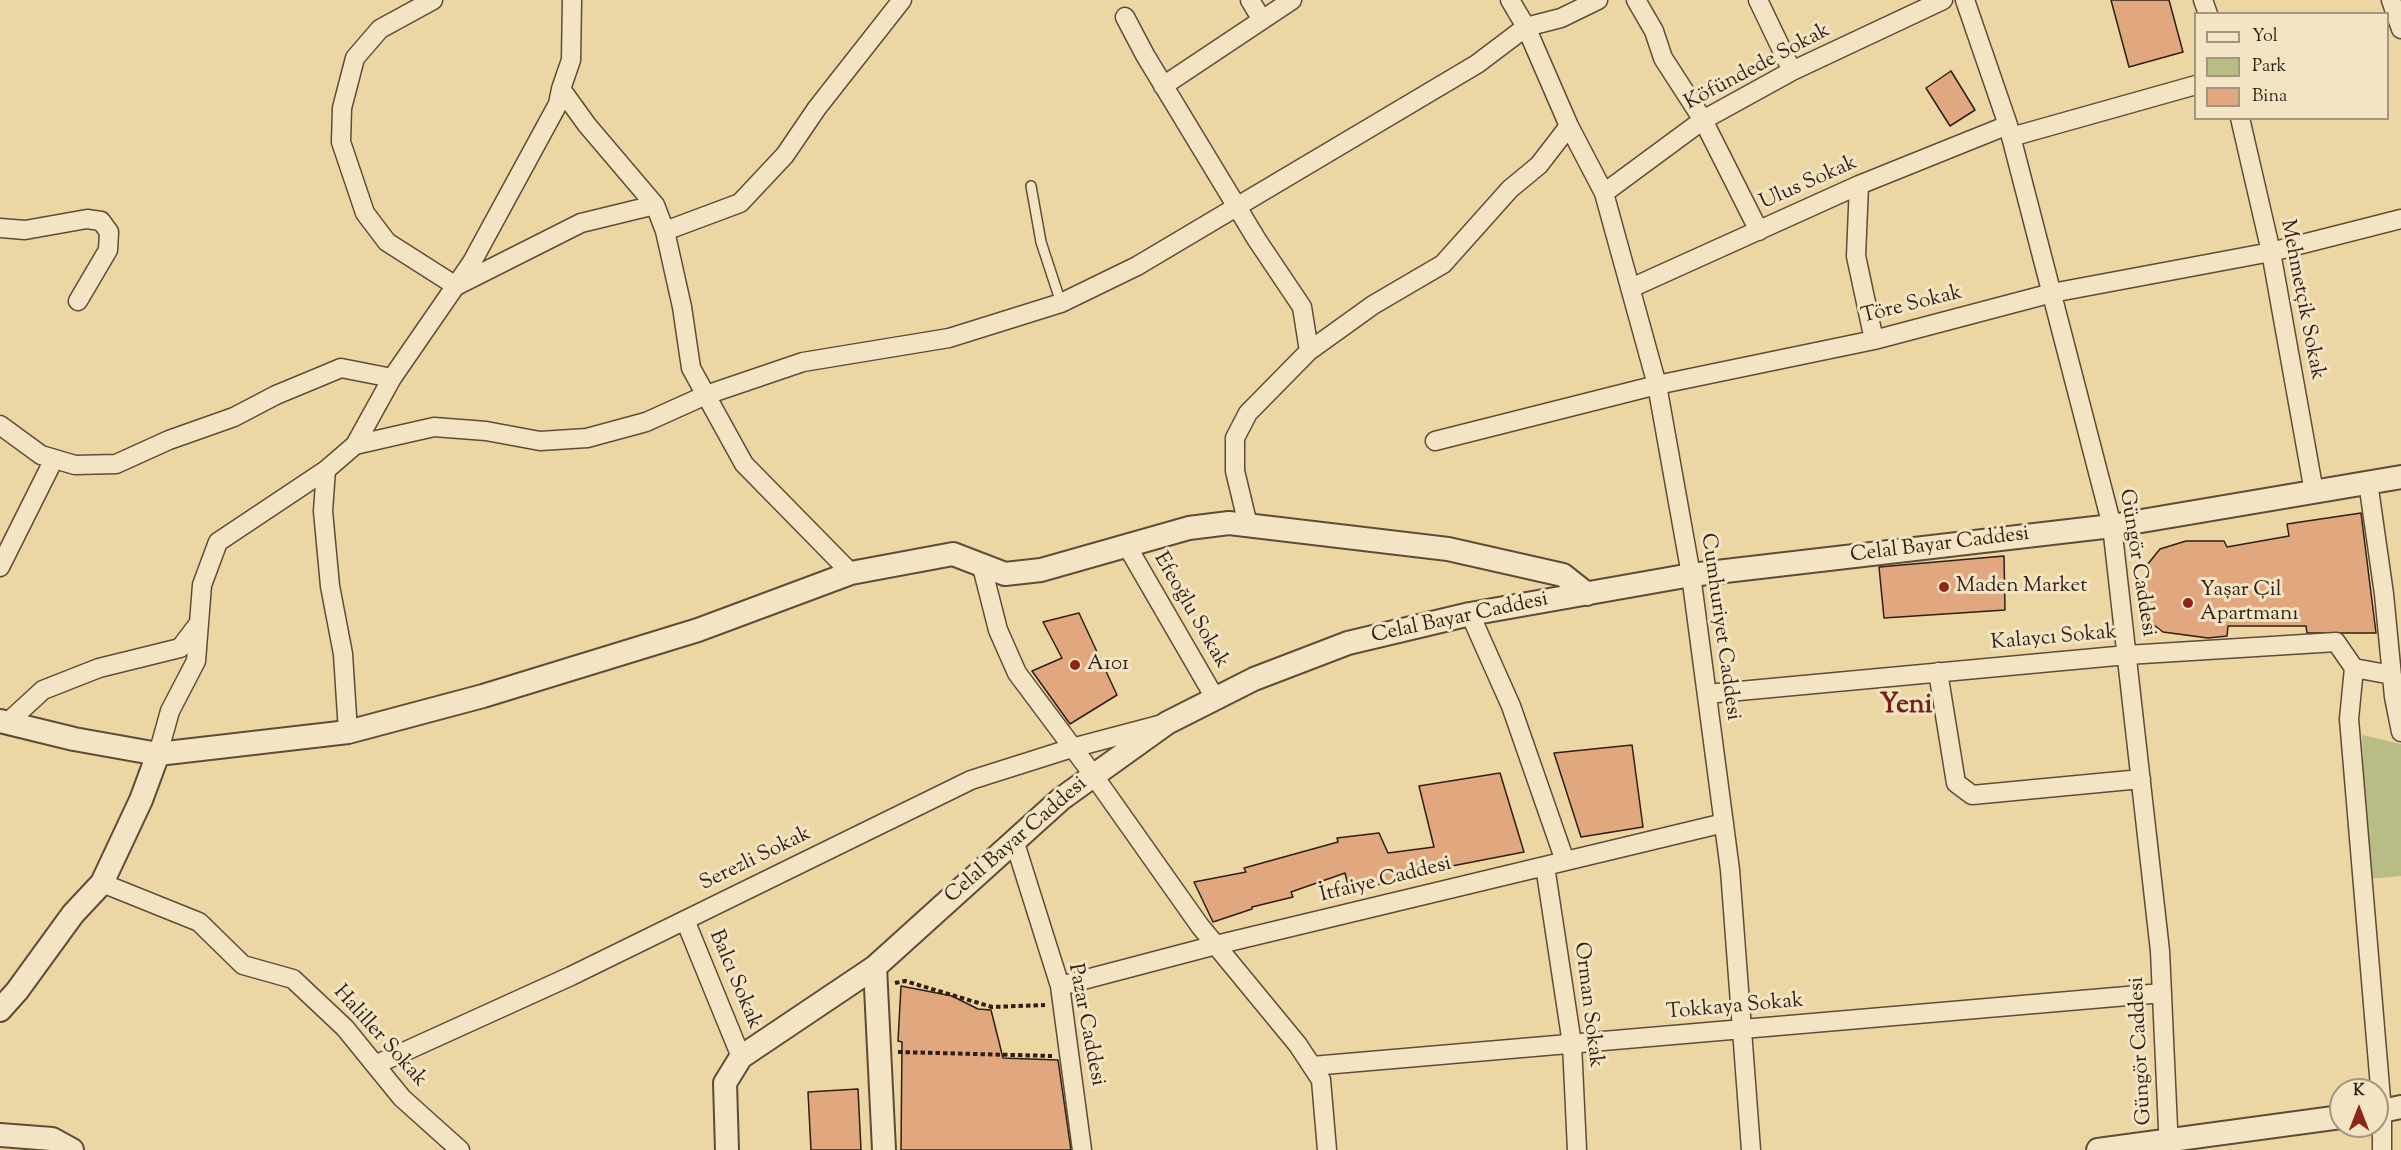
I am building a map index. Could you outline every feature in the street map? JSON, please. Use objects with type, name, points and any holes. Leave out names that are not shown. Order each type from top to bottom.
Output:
[{"type":"street","points":[[433,0],[380,29],[355,58],[342,108],[340,142],[365,213],[387,242],[456,286]]},
{"type":"street","points":[[665,231],[740,203],[785,156],[817,108],[902,0]]},
{"type":"street","points":[[1250,0],[1262,20]]},
{"type":"street","points":[[1164,86],[1292,0]]},
{"type":"street","name":"Cumhuriyet Caddesi","points":[[1510,0],[1526,27],[1569,126],[1604,193],[1657,385],[1691,575],[1724,823],[1751,1150]]},
{"type":"street","points":[[355,445],[434,427],[486,431],[540,441],[587,438],[646,422],[706,395],[803,362],[949,338],[1061,303],[1137,266],[1237,207],[1477,64],[1526,27],[1561,18],[1598,0]]},
{"type":"street","points":[[1636,0],[1654,31],[1663,58],[1703,120],[1759,231]]},
{"type":"street","points":[[1758,0],[1792,71]]},
{"type":"street","name":"Köfündede Sokak","points":[[1604,193],[1703,120],[1792,71],[1943,0]]},
{"type":"street","name":"Güngör Caddesi","points":[[1965,0],[2009,131],[2112,526],[2141,779],[2162,993],[2169,1146]]},
{"type":"street","points":[[2391,0],[2397,25]]},
{"type":"street","points":[[0,1010],[17,991],[72,914],[102,883],[141,800],[158,754],[170,711],[196,661],[202,585],[218,542],[326,470],[355,445],[392,378],[472,262],[558,104],[571,60],[570,1]]},
{"type":"street","points":[[1125,17],[1237,207],[1302,308],[1309,351]]},
{"type":"street","name":"Ulus Sokak","points":[[1631,288],[1859,185],[2009,131],[2194,85]]},
{"type":"street","points":[[561,89],[587,125],[656,205],[665,231],[682,307],[691,368],[744,464],[851,573]]},
{"type":"street","name":"Mehmetçik Sokak","points":[[2240,120],[2271,252],[2314,492]]},
{"type":"street","points":[[1248,525],[1235,471],[1235,438],[1248,413],[1309,351],[1373,305],[1443,264],[1510,189],[1539,165],[1569,126]]},
{"type":"street","points":[[1859,185],[1856,256],[1874,340]]},
{"type":"street","points":[[456,286],[581,223],[656,205]]},
{"type":"street","points":[[0,228],[25,230],[87,219],[101,221],[109,232],[108,250],[78,301]]},
{"type":"street","name":"Töre Sokak","points":[[1435,441],[1657,385],[1874,340],[2052,293],[2271,252],[2401,219]]},
{"type":"street","points":[[0,425],[41,455],[75,465],[116,464],[169,440],[234,417],[276,394],[341,369],[392,378]]},
{"type":"street","points":[[0,567],[54,459]]},
{"type":"street","points":[[326,470],[323,511],[330,586],[343,654],[348,732]]},
{"type":"street","name":"Celal Bayar Caddesi","points":[[727,1150],[725,1083],[741,1057],[875,976],[1014,840],[1062,799],[1167,723],[1254,679],[1348,643],[1470,614],[1691,575],[2112,526],[2401,477]]},
{"type":"street","points":[[2368,482],[2401,732]]},
{"type":"street","points":[[3,722],[158,754],[348,732],[483,696],[698,630],[851,573],[953,554],[1005,574],[1041,570],[1189,528],[1229,523],[1471,554],[1563,575],[1587,594]]},
{"type":"street","name":"Efeoğlu Sokak","points":[[1127,546],[1215,699]]},
{"type":"street","points":[[982,567],[998,630],[1017,674],[1216,945],[1298,1045],[1321,1080],[1327,1150]]},
{"type":"street","points":[[1470,614],[1511,706],[1565,861]]},
{"type":"street","points":[[3,722],[43,690],[99,668],[180,648],[200,623]]},
{"type":"street","name":"Kalaycı Sokak","points":[[1707,694],[2127,655],[2336,642],[2354,668]]},
{"type":"street","points":[[2384,1078],[2349,719],[2354,668],[2392,675]]},
{"type":"street","points":[[1938,672],[1956,783],[1972,795],[2141,779]]},
{"type":"street","name":"Serezli Sokak","points":[[375,1065],[571,976],[971,780],[1072,748],[1167,723]]},
{"type":"street","name":"İtfaiye Caddesi","points":[[1061,995],[1216,945],[1724,823]]},
{"type":"street","name":"Pazar Caddesi","points":[[1014,840],[1061,995],[1082,1150]]},
{"type":"street","name":"Orman Sokak","points":[[1545,866],[1572,1044],[1577,1150]]},
{"type":"street","name":"Haliller Sokak","points":[[102,883],[199,922],[243,965],[293,979],[345,1028],[438,1144],[460,1150]]},
{"type":"street","name":"Balcı Sokak","points":[[685,920],[741,1057]]},
{"type":"street","points":[[875,976],[884,1150]]},
{"type":"street","name":"Tokkaya Sokak","points":[[1312,1066],[2162,993]]},
{"type":"street","points":[[2098,1150],[2169,1146],[2329,1119]]},
{"type":"street","points":[[0,1135],[52,1139],[72,1150]]},
{"type":"lane","points":[[1031,186],[1041,242],[1061,303]]},
{"type":"path","points":[[875,976],[905,981],[992,1007],[1061,995]]},
{"type":"path","points":[[879,1052],[920,1051],[1071,1057]]},
{"type":"green space","points":[[2362,735],[2401,744],[2401,876],[2368,879]]},
{"type":"building","points":[[2111,0],[2169,0],[2183,52],[2129,67]]},
{"type":"building","points":[[1951,71],[1975,110],[1950,126],[1926,88]]},
{"type":"building","points":[[2361,513],[2376,633],[2307,633],[2306,626],[2228,626],[2227,636],[2208,638],[2163,632],[2145,618],[2147,565],[2160,549],[2186,541],[2224,541],[2227,547],[2289,536],[2287,524]]},
{"type":"building","name":"Maden Market","points":[[2004,556],[2005,610],[1884,618],[1879,567]]},
{"type":"building","name":"A101","points":[[1079,613],[1117,695],[1070,724],[1032,671],[1062,658],[1043,622]]},
{"type":"building","points":[[1632,745],[1643,827],[1581,837],[1554,753]]},
{"type":"building","points":[[1500,773],[1524,852],[1421,872],[1350,893],[1345,873],[1291,892],[1293,897],[1252,907],[1252,909],[1213,922],[1194,882],[1246,872],[1244,868],[1338,842],[1337,838],[1379,833],[1388,853],[1434,847],[1419,786]]},
{"type":"building","points":[[901,986],[952,996],[978,1009],[991,1010],[1003,1058],[1058,1060],[1071,1150],[901,1150],[902,1042],[898,1041]]},
{"type":"building","points":[[858,1089],[861,1150],[811,1150],[808,1092]]},
{"type":"place","name":"Maden Market","points":[[1944,587]]},
{"type":"place","name":"Yaşar Çil Apartmanı","points":[[2188,603]]},
{"type":"place","name":"A101","points":[[1075,665]]},
{"type":"district","name":"Yeni","points":[[1906,707]]}]
